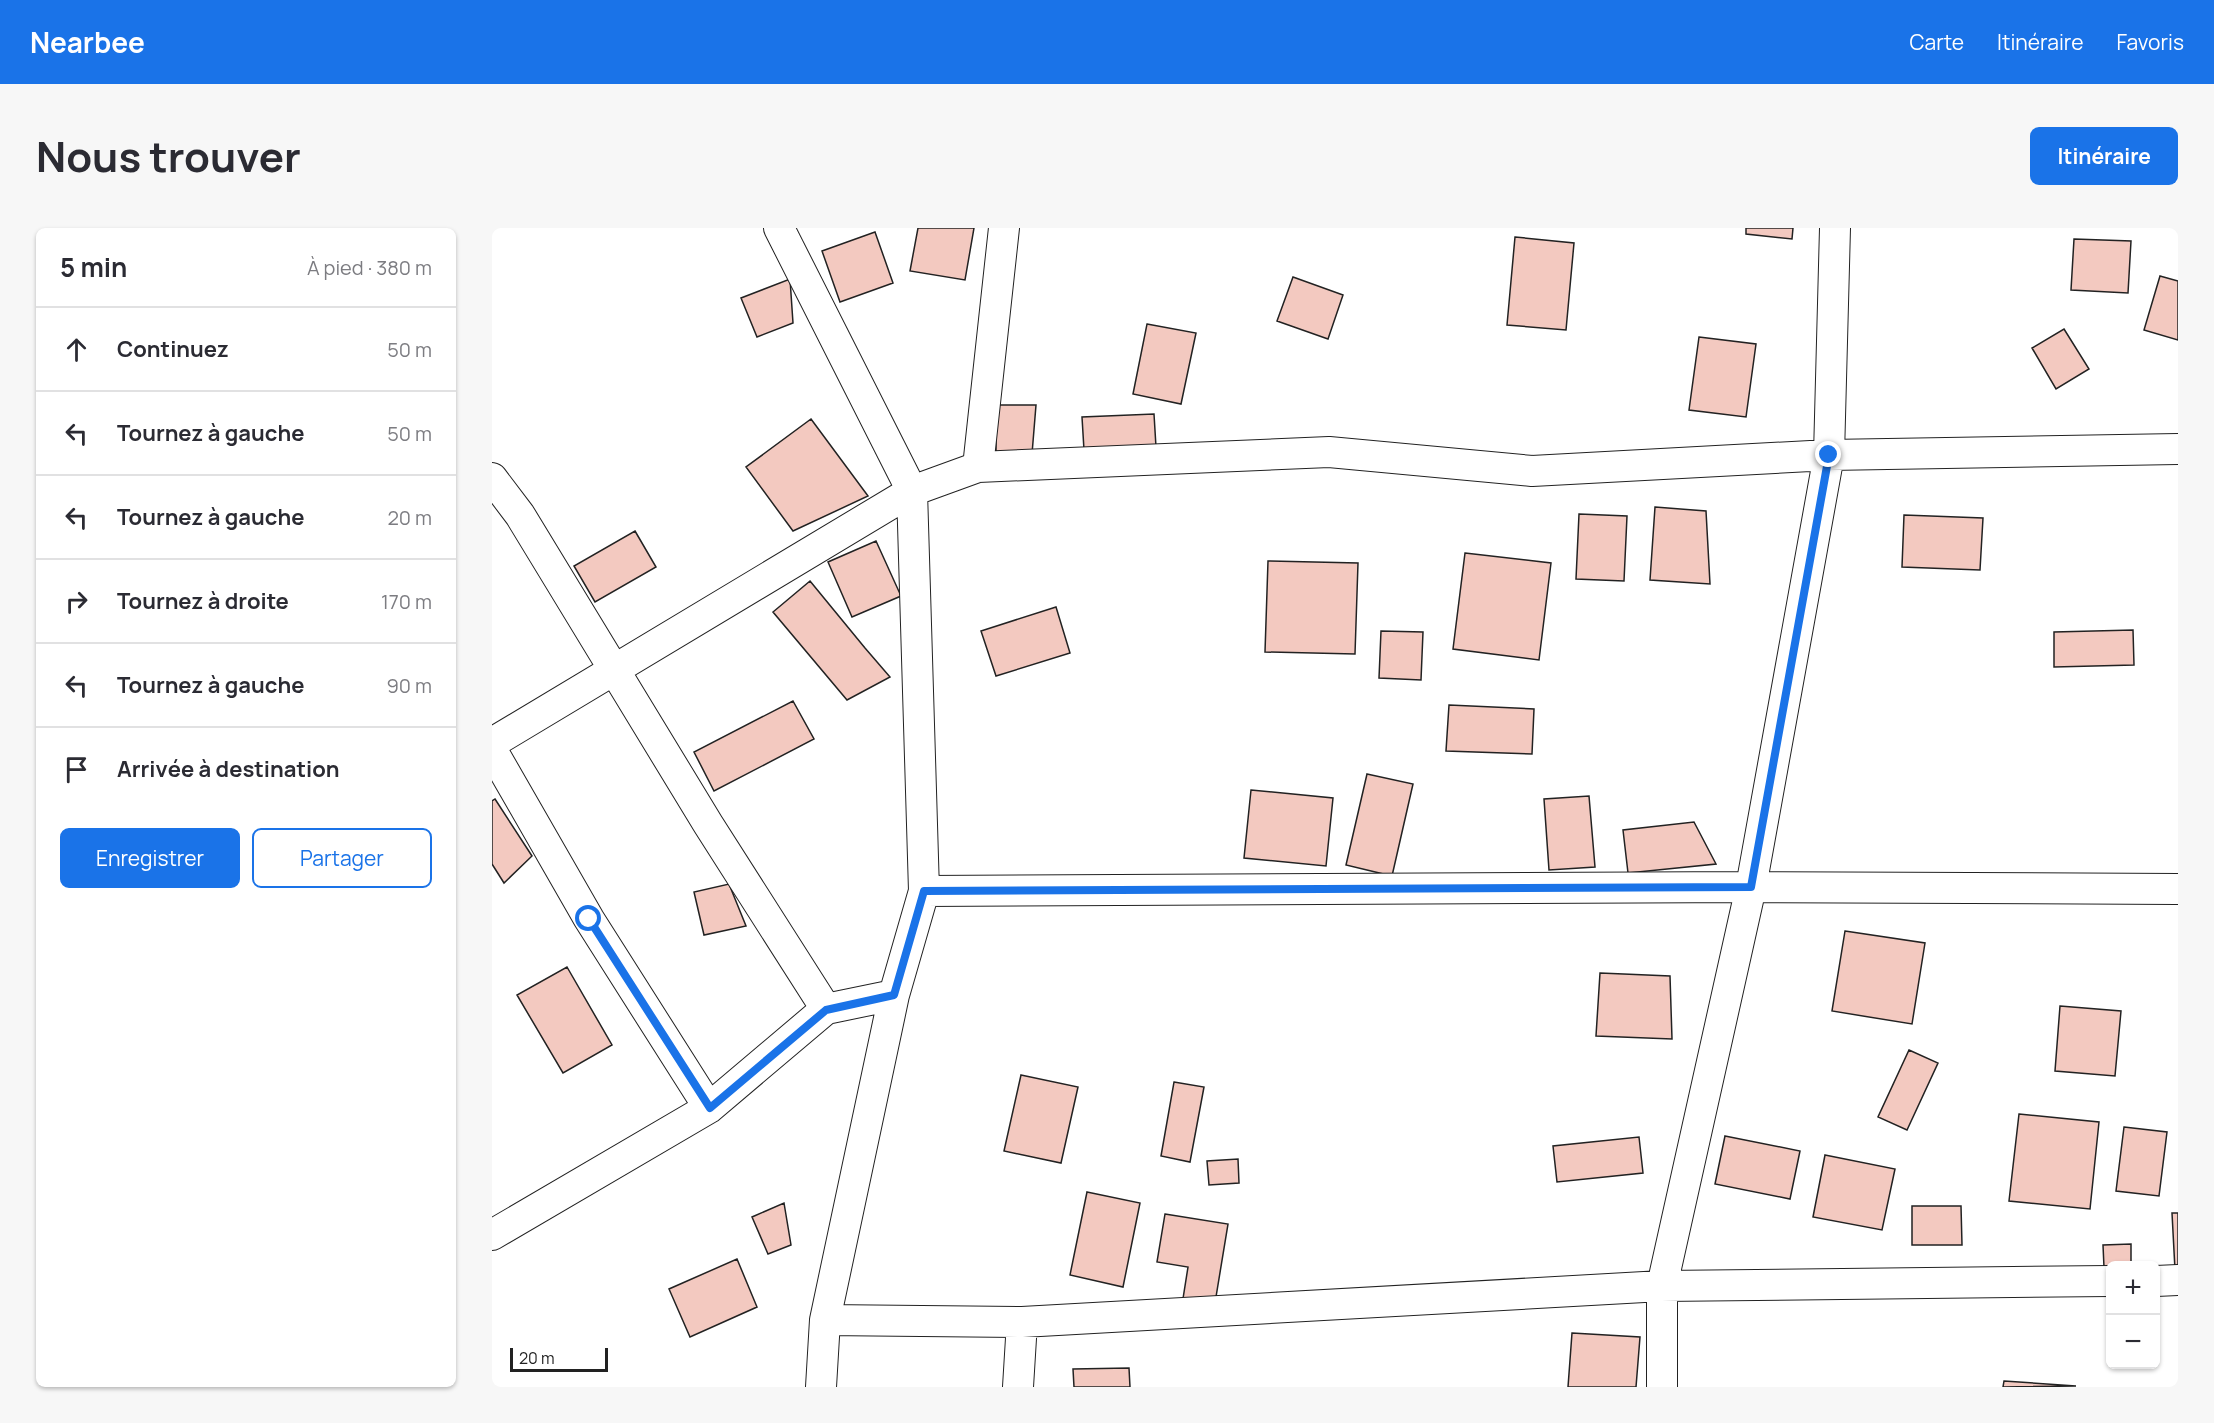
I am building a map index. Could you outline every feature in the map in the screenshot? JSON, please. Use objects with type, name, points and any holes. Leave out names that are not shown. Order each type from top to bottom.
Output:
[{"type":"street","points":[[779,228],[912,490],[924,891],[894,995],[825,1320],[821,1387]]},
{"type":"street","points":[[978,467],[1004,228]]},
{"type":"street","points":[[1662,1387],[1662,1286],[1751,887],[1829,455],[1835,228]]},
{"type":"street","points":[[492,743],[912,490],[978,467],[1329,452],[1532,471],[1829,455],[2178,448]]},
{"type":"street","points":[[492,478],[520,514],[708,824],[826,1010]]},
{"type":"street","points":[[492,750],[589,919],[710,1108]]},
{"type":"street","points":[[924,891],[1751,887],[2178,889]]},
{"type":"street","points":[[492,1235],[710,1108],[826,1010],[894,995]]},
{"type":"street","points":[[2160,1281],[2178,1280]]},
{"type":"street","points":[[825,1320],[1022,1322],[1662,1286],[2106,1281]]},
{"type":"street","points":[[1018,1387],[1022,1322]]},
{"type":"building","points":[[918,228],[974,228],[965,280],[910,271]]},
{"type":"building","points":[[1746,228],[1793,228],[1792,239],[1746,234]]},
{"type":"building","points":[[875,232],[893,283],[840,302],[822,251]]},
{"type":"building","points":[[1515,237],[1574,243],[1566,330],[1507,325]]},
{"type":"building","points":[[2074,239],[2131,241],[2128,293],[2071,290]]},
{"type":"building","points":[[2160,276],[2178,281],[2178,340],[2144,330]]},
{"type":"building","points":[[1293,277],[1343,295],[1328,339],[1277,321]]},
{"type":"building","points":[[790,279],[793,323],[757,337],[741,298]]},
{"type":"building","points":[[1147,324],[1196,333],[1181,404],[1133,394]]},
{"type":"building","points":[[2064,329],[2089,369],[2056,389],[2032,348]]},
{"type":"building","points":[[1699,337],[1756,344],[1746,417],[1689,410]]},
{"type":"building","points":[[996,405],[1036,405],[1032,454],[996,455]]},
{"type":"building","points":[[1154,414],[1156,447],[1084,450],[1082,417]]},
{"type":"building","points":[[811,419],[868,496],[793,531],[746,467]]},
{"type":"building","points":[[1655,507],[1706,511],[1710,584],[1650,580]]},
{"type":"building","points":[[1579,514],[1627,516],[1624,581],[1576,579]]},
{"type":"building","points":[[1904,515],[1983,518],[1980,570],[1902,567]]},
{"type":"building","points":[[635,531],[656,567],[595,602],[574,566]]},
{"type":"building","points":[[876,541],[901,596],[852,617],[828,562]]},
{"type":"building","points":[[1465,553],[1551,563],[1539,660],[1453,649]]},
{"type":"building","points":[[1268,561],[1358,563],[1355,654],[1265,652]]},
{"type":"building","points":[[810,581],[890,677],[847,700],[773,612]]},
{"type":"building","points":[[1056,607],[1070,653],[996,676],[981,631]]},
{"type":"building","points":[[2133,630],[2134,665],[2054,667],[2054,632]]},
{"type":"building","points":[[1381,631],[1423,632],[1421,680],[1379,678]]},
{"type":"building","points":[[793,701],[814,739],[714,791],[694,752]]},
{"type":"building","points":[[1449,705],[1534,709],[1532,754],[1446,751]]},
{"type":"building","points":[[1367,774],[1413,784],[1392,876],[1346,865]]},
{"type":"building","points":[[1251,790],[1333,798],[1326,866],[1244,858]]},
{"type":"building","points":[[1589,796],[1595,867],[1549,870],[1544,799]]},
{"type":"building","points":[[495,799],[532,856],[504,883],[492,864],[492,801]]},
{"type":"building","points":[[1694,822],[1716,864],[1628,873],[1623,830]]},
{"type":"building","points":[[729,884],[746,926],[704,935],[694,892]]},
{"type":"building","points":[[1845,931],[1925,943],[1912,1024],[1832,1011]]},
{"type":"building","points":[[567,967],[612,1045],[563,1073],[517,995]]},
{"type":"building","points":[[1600,973],[1670,976],[1672,1039],[1596,1036]]},
{"type":"building","points":[[2060,1006],[2121,1011],[2115,1076],[2055,1071]]},
{"type":"building","points":[[1909,1050],[1938,1063],[1907,1130],[1878,1117]]},
{"type":"building","points":[[1021,1075],[1078,1087],[1061,1163],[1004,1151]]},
{"type":"building","points":[[1174,1082],[1204,1087],[1190,1162],[1161,1156]]},
{"type":"building","points":[[2019,1114],[2099,1122],[2090,1209],[2009,1201]]},
{"type":"building","points":[[2124,1127],[2167,1132],[2159,1196],[2116,1191]]},
{"type":"building","points":[[1725,1136],[1800,1151],[1790,1199],[1715,1184]]},
{"type":"building","points":[[1639,1137],[1643,1173],[1557,1182],[1553,1146]]},
{"type":"building","points":[[1825,1155],[1895,1169],[1882,1230],[1813,1217]]},
{"type":"building","points":[[1238,1159],[1239,1183],[1209,1185],[1207,1161]]},
{"type":"building","points":[[1087,1192],[1140,1203],[1123,1287],[1070,1275]]},
{"type":"building","points":[[784,1203],[791,1245],[768,1254],[752,1217]]},
{"type":"building","points":[[1912,1206],[1961,1206],[1962,1245],[1912,1245]]},
{"type":"building","points":[[2172,1213],[2178,1213],[2178,1289],[2176,1289]]},
{"type":"building","points":[[1165,1214],[1228,1224],[1214,1309],[1182,1305],[1188,1267],[1157,1262]]},
{"type":"building","points":[[2131,1244],[2131,1261],[2106,1261],[2106,1290],[2105,1290],[2103,1245]]},
{"type":"building","points":[[737,1259],[757,1307],[690,1337],[669,1289]]},
{"type":"building","points":[[1572,1333],[1640,1337],[1636,1387],[1568,1387]]},
{"type":"building","points":[[1129,1368],[1130,1387],[1074,1387],[1073,1369]]},
{"type":"building","points":[[2004,1381],[2076,1386],[2003,1387]]},
{"type":"route","points":[[589,919],[710,1108],[826,1010],[894,995],[924,891],[1751,887],[1829,455]]}]
